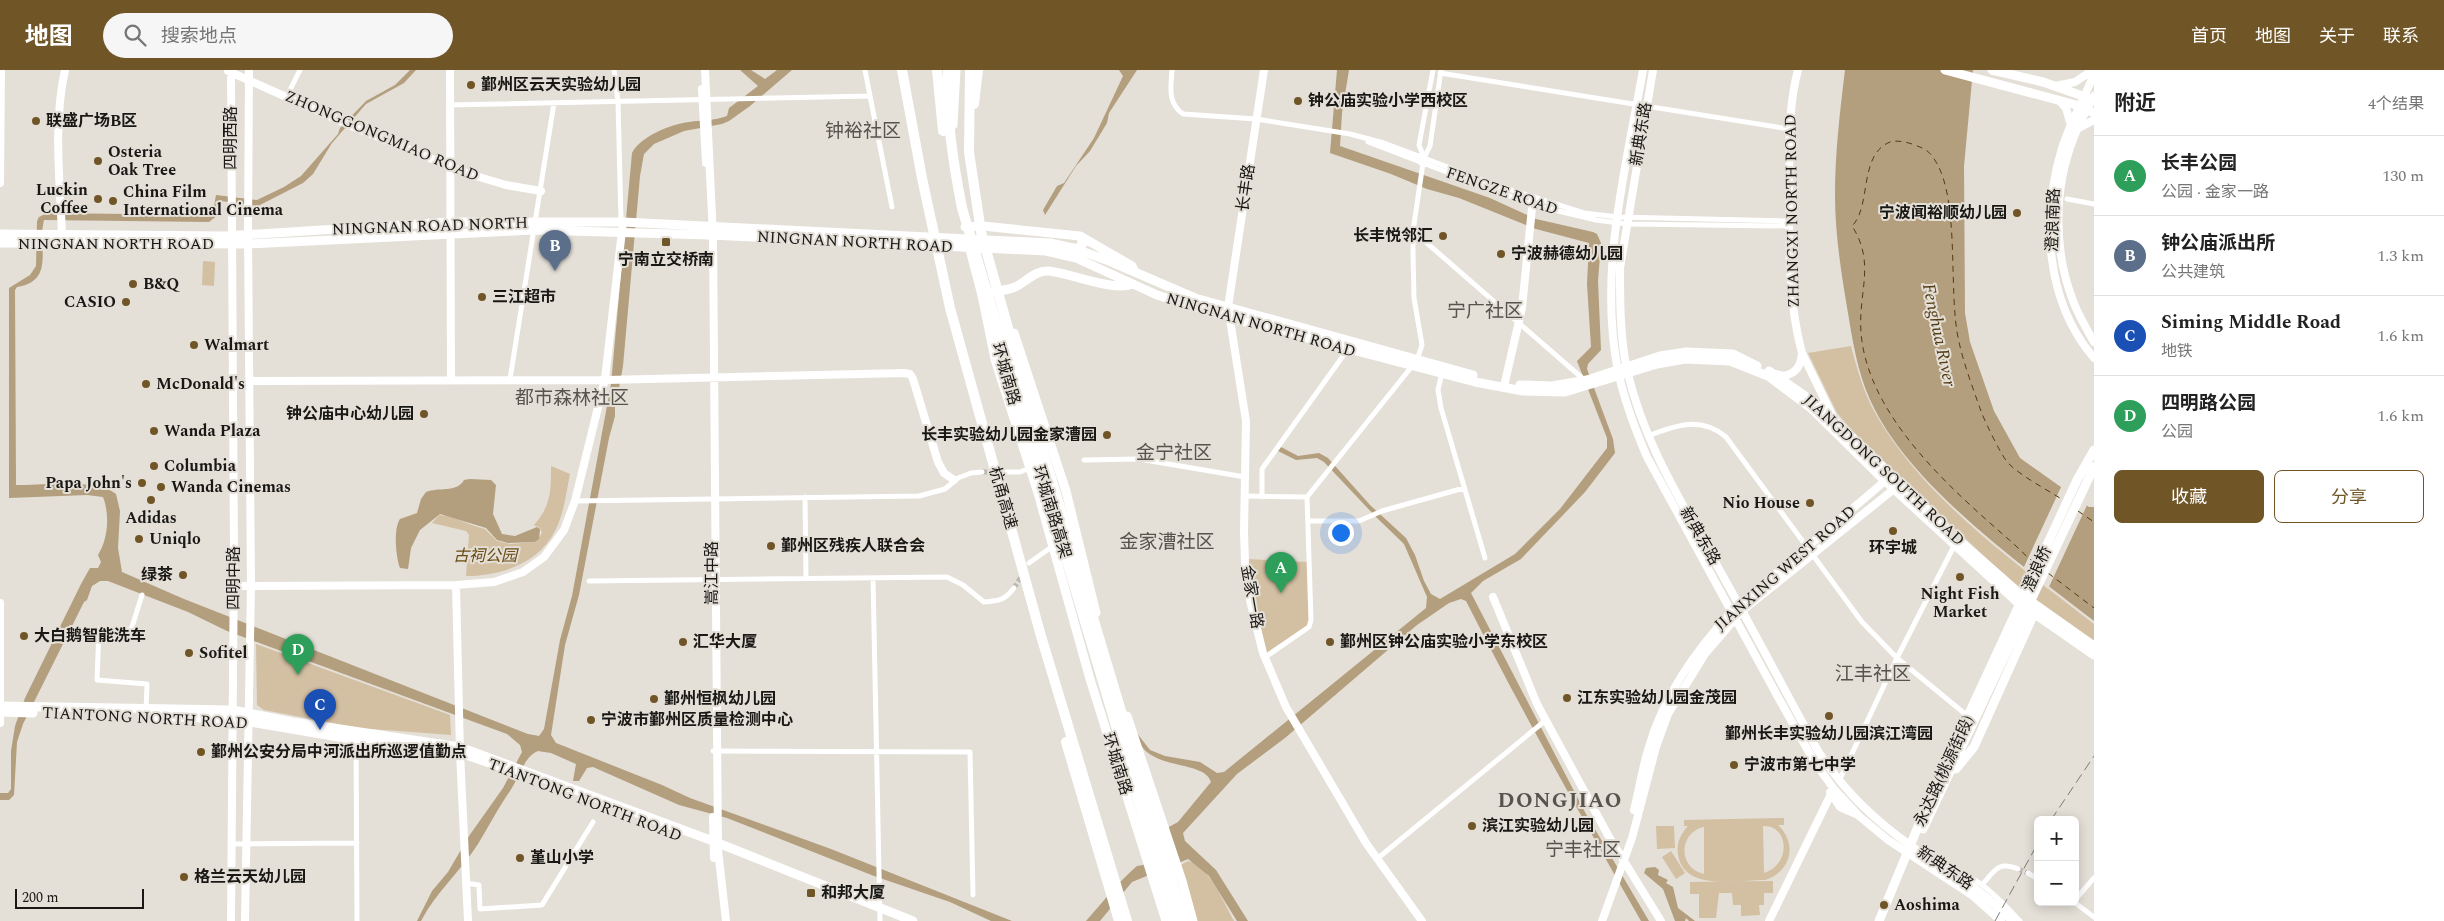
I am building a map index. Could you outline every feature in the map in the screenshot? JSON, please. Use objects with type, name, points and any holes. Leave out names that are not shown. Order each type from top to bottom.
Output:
[{"type":"highway","name":"杭甬高速","points":[[896,70],[915,180],[943,309],[1035,636],[1111,881]]},
{"type":"highway","name":"杭甬高速","points":[[902,70],[922,178],[950,308],[1119,913],[1127,921]]},
{"type":"highway","points":[[933,70],[942,118]]},
{"type":"highway","points":[[937,70],[945,148],[962,208]]},
{"type":"highway","name":"环城南路高架","points":[[948,70],[947,92],[951,154],[962,208],[1184,921]]},
{"type":"highway","name":"环城南路高架","points":[[971,70],[969,152],[975,202],[990,266],[1174,921]]},
{"type":"highway","points":[[969,152],[978,70]]},
{"type":"highway","points":[[982,294],[996,361],[1060,557],[1086,610]]},
{"type":"highway","points":[[1005,306],[1079,562],[1086,610]]},
{"type":"highway","points":[[1132,752],[1188,921]]},
{"type":"main road","name":"环城南路","points":[[956,70],[952,140],[965,227],[1090,679],[1166,921]]},
{"type":"main road","name":"环城南路","points":[[971,70],[971,123],[974,173],[984,226],[1005,306],[1055,458],[1078,540],[1107,658],[1182,881],[1192,921]]},
{"type":"main road","points":[[1945,70],[2059,100],[2087,110]]},
{"type":"main road","points":[[1992,70],[2055,86],[2091,98]]},
{"type":"main road","name":"NINGNAN ROAD NORTH","points":[[232,240],[449,222],[535,226]]},
{"type":"main road","points":[[248,239],[449,233],[535,226],[621,227],[641,222],[711,225],[874,240],[1019,246],[1076,258],[1115,280]]},
{"type":"main road","points":[[965,227],[984,226],[1080,236],[1132,266],[1136,274]]},
{"type":"main road","name":"NINGNAN NORTH ROAD","points":[[621,227],[639,233],[874,240]]},
{"type":"main road","name":"NINGNAN NORTH ROAD","points":[[0,234],[232,240]]},
{"type":"main road","points":[[1073,248],[1078,248],[1083,244],[1080,236]]},
{"type":"main road","name":"NINGNAN NORTH ROAD","points":[[0,243],[232,240]]},
{"type":"main road","name":"NINGNAN NORTH ROAD","points":[[1019,246],[1050,243],[1073,248],[1109,261],[1195,298],[1415,363],[1442,374],[1523,391],[1565,392],[1589,382]]},
{"type":"main road","points":[[982,294],[1015,287],[1046,270],[1115,280]]},
{"type":"main road","name":"NINGNAN NORTH ROAD","points":[[1115,280],[1129,286],[1132,284],[1157,295],[1230,318],[1348,349],[1524,385],[1552,386],[1589,382]]},
{"type":"main road","name":"JIANGDONG SOUTH ROAD","points":[[1623,372],[1660,356],[1686,352],[1733,354],[1773,373],[1811,398],[1834,419],[2018,597]]},
{"type":"main road","name":"JIANGDONG SOUTH ROAD","points":[[1589,382],[1666,362],[1709,359],[1730,361],[1768,376],[1829,424],[1885,481],[1955,544],[2018,597],[2094,655]]},
{"type":"main road","name":"澄浪桥","points":[[1985,692],[2077,480],[2094,450]]},
{"type":"main road","name":"澄浪桥","points":[[1985,692],[2094,467]]},
{"type":"main road","points":[[1935,788],[1964,713],[2018,597]]},
{"type":"main road","points":[[1949,777],[1974,747],[2036,610]]},
{"type":"main road","name":"JIANGDONG SOUTH ROAD","points":[[2036,610],[2094,646]]},
{"type":"main road","name":"永达路(桃源街段)","points":[[1911,851],[1949,777],[1985,692]]},
{"type":"main road","name":"永达路(桃源街段)","points":[[1911,851],[1935,788],[1985,692]]},
{"type":"main road","points":[[0,706],[18,709]]},
{"type":"main road","points":[[0,712],[18,709]]},
{"type":"main road","name":"TIANTONG NORTH ROAD","points":[[18,709],[233,715],[356,740],[460,750],[531,775],[715,846],[900,921]]},
{"type":"main road","points":[[250,718],[292,722],[460,750]]},
{"type":"main road","points":[[1879,921],[1911,851]]},
{"type":"main road","points":[[1884,921],[1911,851]]},
{"type":"main road","name":"TIANTONG NORTH ROAD","points":[[881,913],[913,921]]},
{"type":"street","points":[[0,183],[1,70]]},
{"type":"street","points":[[62,235],[58,121],[65,70]]},
{"type":"street","name":"四明西路","points":[[245,921],[251,624],[248,239],[249,70]]},
{"type":"street","points":[[287,96],[300,70]]},
{"type":"street","points":[[450,70],[449,233],[451,379]]},
{"type":"street","points":[[234,586],[456,585],[505,579],[523,572],[552,548],[579,501],[606,379],[621,227],[618,102],[614,70]]},
{"type":"street","points":[[703,70],[711,225]]},
{"type":"street","points":[[865,70],[892,207]]},
{"type":"street","name":"FENGZE ROAD","points":[[1172,70],[1170,92],[1174,104],[1183,114],[1350,134],[1384,143],[1423,162]]},
{"type":"street","name":"长丰路","points":[[1228,307],[1254,121],[1264,70]]},
{"type":"street","points":[[1423,162],[1420,145],[1433,70]]},
{"type":"street","name":"新典东路","points":[[1643,70],[1641,106],[1628,220],[1620,268],[1623,372],[1663,470],[1741,608],[1818,751],[1852,797],[1911,851]]},
{"type":"street","name":"新典东路","points":[[1653,70],[1641,106],[1618,220],[1611,285],[1632,421],[1647,457],[1778,697],[1826,778],[1860,816],[1911,851],[1945,867],[1998,906],[2012,921]]},
{"type":"street","name":"ZHANGXI NORTH ROAD","points":[[1798,70],[1791,95],[1789,129],[1789,224],[1792,301],[1802,353],[1834,419]]},
{"type":"street","points":[[2055,86],[2075,82],[2093,70]]},
{"type":"street","name":"四明西路","points":[[229,71],[232,240]]},
{"type":"street","name":"ZHONGGONGMIAO ROAD","points":[[229,71],[356,128],[487,181],[540,191]]},
{"type":"street","points":[[1264,658],[1309,627],[1311,620],[1307,497],[1415,363],[1422,345],[1414,298],[1413,231],[1423,162],[1430,146],[1440,71],[1641,106],[1789,129]]},
{"type":"street","name":"澄浪南路","points":[[2094,74],[2091,98],[2087,110],[2063,147],[2054,180],[2050,239],[2053,268],[2059,296],[2076,333],[2094,358]]},
{"type":"street","points":[[450,105],[870,96]]},
{"type":"street","points":[[705,99],[703,113],[711,225]]},
{"type":"street","points":[[2059,100],[2066,108],[2074,128],[2094,120]]},
{"type":"street","points":[[510,379],[554,103]]},
{"type":"street","name":"澄浪南路","points":[[2074,128],[2058,208],[2064,273],[2072,299],[2094,342]]},
{"type":"street","name":"FENGZE ROAD","points":[[1330,131],[1383,146],[1533,202],[1618,220],[1789,224]]},
{"type":"street","points":[[2061,188],[2067,199]]},
{"type":"street","points":[[2067,199],[2094,204]]},
{"type":"street","points":[[2058,208],[2067,199]]},
{"type":"street","points":[[1505,382],[1518,322],[1533,202]]},
{"type":"street","name":"嵩江中路","points":[[711,225],[715,846],[726,921]]},
{"type":"street","points":[[1413,231],[1589,382]]},
{"type":"street","name":"四明中路","points":[[230,921],[234,619],[232,240]]},
{"type":"street","name":"金家一路","points":[[1228,307],[1246,421],[1245,563],[1250,600],[1264,658],[1286,707],[1366,843],[1422,921]]},
{"type":"street","points":[[1262,497],[1262,469],[1348,349]]},
{"type":"street","points":[[1773,373],[1784,376],[1796,371],[1801,363],[1802,353]]},
{"type":"street","points":[[249,381],[624,379],[910,374],[916,387],[938,462],[944,473],[954,480]]},
{"type":"street","points":[[1442,374],[1439,399],[1485,558]]},
{"type":"street","points":[[1648,436],[1674,426],[1688,424],[1705,425],[1721,433],[1862,622],[1897,658],[1964,713]]},
{"type":"street","points":[[1004,472],[1020,472],[1055,458]]},
{"type":"street","points":[[1084,460],[1139,459],[1245,477]]},
{"type":"street","points":[[579,501],[919,496],[945,489],[954,480],[970,473],[982,472]]},
{"type":"street","name":"JIANXING WEST ROAD","points":[[1602,921],[1623,861],[1656,747],[1668,714],[1705,654],[1741,608],[1806,548],[1885,481]]},
{"type":"street","points":[[1309,521],[1359,521],[1382,511],[1464,488]]},
{"type":"street","name":"JIANXING WEST ROAD","points":[[1741,608],[1812,556],[1894,489]]},
{"type":"street","points":[[1244,496],[1307,497]]},
{"type":"street","points":[[805,497],[806,579]]},
{"type":"street","points":[[1029,563],[1052,546],[1078,540]]},
{"type":"street","points":[[1839,781],[1897,658],[1955,544]]},
{"type":"street","points":[[589,581],[947,577],[963,585],[984,602],[998,601],[1007,597],[1014,588]]},
{"type":"street","points":[[873,578],[881,913]]},
{"type":"street","points":[[456,585],[459,727],[468,921]]},
{"type":"street","points":[[142,596],[131,630],[99,629],[97,680],[147,684],[146,713]]},
{"type":"street","points":[[1493,597],[1545,721],[1623,861],[1662,921]]},
{"type":"street","points":[[0,603],[0,724]]},
{"type":"street","points":[[1378,858],[1545,721]]},
{"type":"street","points":[[356,740],[357,921]]},
{"type":"street","points":[[715,751],[970,752],[973,895]]},
{"type":"street","name":"嵩江中路","points":[[715,751],[713,821],[721,921]]},
{"type":"street","points":[[1826,778],[1830,796],[1840,807],[1860,816]]},
{"type":"street","points":[[1769,921],[1830,796]]},
{"type":"street","points":[[466,883],[479,885],[480,909],[542,905],[594,822]]},
{"type":"street","points":[[231,844],[356,843]]},
{"type":"street","points":[[1911,851],[1973,896],[2001,921]]},
{"type":"street","points":[[1982,885],[1998,866],[2006,864],[2018,869]]},
{"type":"street","points":[[1945,867],[1960,871],[1982,885],[2020,921]]},
{"type":"street","points":[[2028,873],[2034,877]]},
{"type":"street","points":[[2079,895],[2094,878]]},
{"type":"street","points":[[2079,905],[2094,917]]},
{"type":"green space","points":[[203,261],[215,262],[214,286],[202,285]]},
{"type":"green space","points":[[1851,346],[1863,387],[1874,411],[1894,443],[1918,473],[1973,528],[2094,624],[2094,643],[2021,591],[1857,436],[1837,413],[1808,353]]},
{"type":"green space","name":"古祠公园","points":[[551,466],[570,474],[561,518],[548,542],[539,552],[517,566],[492,574],[466,576],[469,535],[466,531],[432,523],[439,515],[445,516],[485,529],[497,541],[510,544],[536,542],[542,533],[540,528],[534,525],[547,505],[551,483]]},
{"type":"green space","points":[[1247,559],[1308,562],[1309,624],[1266,653]]},
{"type":"green space","points":[[256,644],[450,715],[451,735],[359,728],[264,710],[257,705]]},
{"type":"green space","points":[[1784,818],[1784,825],[1778,825],[1788,840],[1789,857],[1781,871],[1765,880],[1727,882],[1701,879],[1690,874],[1682,866],[1678,854],[1680,839],[1688,826],[1684,826],[1684,820]],"holes":[[[1763,826],[1772,827],[1778,832],[1784,846],[1779,862],[1773,869],[1764,873]],[[1704,827],[1704,874],[1695,871],[1689,865],[1684,851],[1685,843],[1689,836]]]},
{"type":"green space","points":[[1656,826],[1674,826],[1675,848],[1657,849]]},
{"type":"green space","points":[[1671,851],[1685,873],[1676,879],[1662,857]]},
{"type":"green space","points":[[1188,861],[1196,865],[1210,878],[1234,921],[1197,921],[1181,865]]},
{"type":"green space","points":[[1773,881],[1773,893],[1764,893],[1764,905],[1759,905],[1760,915],[1741,916],[1741,905],[1733,905],[1732,893],[1719,893],[1716,918],[1699,918],[1699,894],[1690,894],[1690,882]]},
{"type":"water","points":[[410,70],[416,70],[404,83],[366,104],[332,143],[313,174],[303,183],[258,206],[221,201],[218,215],[209,222],[44,220],[41,270],[37,278],[17,287],[15,290],[16,485],[82,484],[107,489],[116,494],[120,511],[118,548],[122,572],[184,599],[528,734],[539,736],[544,729],[560,640],[572,596],[611,384],[632,153],[642,141],[665,128],[682,123],[713,120],[727,116],[729,108],[758,86],[740,70],[751,70],[765,79],[777,70],[792,70],[750,106],[729,121],[684,131],[654,144],[644,154],[640,176],[623,366],[619,388],[615,393],[615,416],[609,438],[579,595],[565,645],[551,735],[556,743],[690,798],[831,849],[1012,921],[991,921],[950,902],[874,876],[727,818],[679,805],[593,767],[587,768],[579,781],[573,781],[576,764],[551,753],[538,751],[525,763],[471,854],[427,910],[421,921],[417,921],[432,891],[448,872],[469,836],[503,788],[522,752],[520,745],[507,734],[227,631],[188,612],[108,581],[100,581],[92,586],[87,600],[84,602],[23,724],[17,742],[14,795],[9,800],[0,800],[0,793],[8,793],[11,789],[11,751],[15,726],[25,698],[81,584],[90,568],[98,568],[101,562],[98,555],[104,542],[107,527],[107,511],[103,497],[87,495],[9,498],[9,288],[30,275],[36,266],[37,221],[39,217],[47,213],[206,215],[213,212],[216,195],[257,200],[284,187],[301,176],[338,134],[340,128],[366,101],[395,85]]},
{"type":"water","points":[[1119,70],[1137,70],[1109,113],[1107,123],[1090,151],[1076,166],[1045,215],[1043,210],[1057,186],[1064,183],[1094,138],[1123,76]]},
{"type":"water","points":[[1337,70],[1349,70],[1342,113],[1340,146],[1490,198],[1536,219],[1593,232],[1597,234],[1601,243],[1598,281],[1601,350],[1588,364],[1587,369],[1613,439],[1615,453],[1585,492],[1521,559],[1483,581],[1471,593],[1586,814],[1649,921],[1641,921],[1530,722],[1466,601],[1461,599],[1449,603],[1417,625],[1285,738],[1237,774],[1183,833],[1185,841],[1216,870],[1248,921],[1237,921],[1209,876],[1188,859],[1132,882],[1100,921],[1086,921],[1130,872],[1137,866],[1143,865],[1150,860],[1167,828],[1178,822],[1211,782],[1206,775],[1197,770],[1161,760],[1149,754],[1141,745],[1136,732],[1150,750],[1165,756],[1200,762],[1217,773],[1224,772],[1426,608],[1427,597],[1404,544],[1324,462],[1317,458],[1296,460],[1278,451],[1281,447],[1298,456],[1319,453],[1328,458],[1370,505],[1406,538],[1431,594],[1440,599],[1515,554],[1560,509],[1607,448],[1607,438],[1577,361],[1591,347],[1587,284],[1589,243],[1536,229],[1459,198],[1427,189],[1391,174],[1330,153]]},
{"type":"water","name":"Fenghua Rıver","points":[[1845,70],[1973,70],[1964,166],[1965,313],[1970,342],[1994,411],[2020,458],[2089,507],[2094,507],[2094,621],[2004,551],[1944,498],[1917,469],[1894,440],[1870,399],[1858,366],[1853,342],[1841,273],[1836,226],[1836,164]]},
{"type":"water","points":[[464,480],[491,480],[496,485],[493,514],[502,534],[515,536],[537,527],[540,529],[539,539],[535,542],[508,543],[497,540],[486,528],[440,514],[420,530],[411,548],[408,569],[400,568],[396,551],[396,529],[400,519],[417,513],[421,499],[426,492],[457,487]]},
{"type":"water","points":[[1655,867],[1659,870],[1658,875],[1668,880],[1666,883],[1673,887],[1678,908],[1695,921],[1689,921],[1686,918],[1685,921],[1675,921],[1663,889],[1644,873],[1646,868]]},
{"type":"pier","points":[[2062,485],[2088,503],[2048,589],[2023,569]]},
{"type":"ferry route","points":[[2035,563],[1961,496],[1915,448],[1895,421],[1879,393],[1867,364],[1861,333],[1865,265],[1859,240],[1852,226],[1862,206],[1873,158],[1880,149],[1890,142],[1898,141],[1926,150],[1932,156],[1941,173],[1951,218],[1954,297],[1959,342],[1982,414],[1991,433],[2009,464],[2028,479],[2063,500]]},
{"type":"ferry route","points":[[2078,511],[2094,522]]},
{"type":"ferry route","points":[[2048,573],[2094,608]]},
{"type":"tunnel","points":[[982,472],[1004,472]]},
{"type":"tunnel","points":[[1014,588],[1023,574]]},
{"type":"tunnel","points":[[2018,869],[2028,873]]},
{"type":"railway","points":[[2054,816],[2094,756]]},
{"type":"railway","points":[[1995,921],[2034,850]]},
{"type":"place","name":"鄞州区云天实验幼儿园","points":[[471,85]]},
{"type":"place","name":"钟公庙实验小学西校区","points":[[1298,101]]},
{"type":"place","name":"联盛广场B区","points":[[36,121]]},
{"type":"place","name":"Osteria Oak Tree","points":[[98,161]]},
{"type":"place","name":"Luckin Coffee","points":[[98,199]]},
{"type":"place","name":"China Film International Cinema","points":[[113,201]]},
{"type":"place","name":"宁波闻裕顺幼儿园","points":[[2017,213]]},
{"type":"place","name":"长丰悦邻汇","points":[[1443,236]]},
{"type":"place","name":"宁南立交桥南","points":[[666,242]]},
{"type":"place","name":"宁波赫德幼儿园","points":[[1501,254]]},
{"type":"place","name":"钟公庙派出所","points":[[555,271]]},
{"type":"place","name":"B&Q","points":[[133,284]]},
{"type":"place","name":"三江超市","points":[[482,297]]},
{"type":"place","name":"CASIO","points":[[126,302]]},
{"type":"place","name":"Walmart","points":[[194,345]]},
{"type":"place","name":"McDonald's","points":[[146,384]]},
{"type":"place","name":"钟公庙中心幼儿园","points":[[424,414]]},
{"type":"place","name":"Wanda Plaza","points":[[154,431]]},
{"type":"place","name":"长丰实验幼儿园金家漕园","points":[[1107,435]]},
{"type":"place","name":"Columbia","points":[[154,466]]},
{"type":"place","name":"Papa John's","points":[[142,483]]},
{"type":"place","name":"Wanda Cinemas","points":[[161,487]]},
{"type":"place","name":"Adidas","points":[[151,500]]},
{"type":"place","name":"Nio House","points":[[1810,503]]},
{"type":"place","name":"环宇城","points":[[1893,531]]},
{"type":"place","name":"Uniqlo","points":[[139,539]]},
{"type":"place","name":"鄞州区残疾人联合会","points":[[771,546]]},
{"type":"place","name":"绿茶","points":[[183,575]]},
{"type":"place","name":"Night Fish Market","points":[[1960,577]]},
{"type":"place","name":"长丰公园","points":[[1281,593]]},
{"type":"place","name":"大白鹅智能洗车","points":[[24,636]]},
{"type":"place","name":"汇华大厦","points":[[683,642]]},
{"type":"place","name":"鄞州区钟公庙实验小学东校区","points":[[1330,642]]},
{"type":"place","name":"Sofitel","points":[[189,653]]},
{"type":"place","name":"四明路公园","points":[[298,675]]},
{"type":"place","name":"江东实验幼儿园金茂园","points":[[1567,698]]},
{"type":"place","name":"鄞州恒枫幼儿园","points":[[654,699]]},
{"type":"place","name":"鄞州长丰实验幼儿园滨江湾园","points":[[1829,716]]},
{"type":"place","name":"宁波市鄞州区质量检测中心","points":[[591,720]]},
{"type":"place","name":"Siming Middle Road","points":[[320,730]]},
{"type":"place","name":"鄞州公安分局中河派出所巡逻值勤点","points":[[201,752]]},
{"type":"place","name":"宁波市第七中学","points":[[1734,765]]},
{"type":"place","name":"滨江实验幼儿园","points":[[1472,826]]},
{"type":"place","name":"堇山小学","points":[[520,858]]},
{"type":"place","name":"格兰云天幼儿园","points":[[184,877]]},
{"type":"place","name":"和邦大厦","points":[[811,893]]},
{"type":"place","name":"Aoshima","points":[[1884,905]]},
{"type":"district","name":"钟裕社区","points":[[863,131]]},
{"type":"district","name":"宁广社区","points":[[1485,311]]},
{"type":"district","name":"都市森林社区","points":[[572,398]]},
{"type":"district","name":"金宁社区","points":[[1174,453]]},
{"type":"district","name":"金家漕社区","points":[[1167,542]]},
{"type":"district","name":"江丰社区","points":[[1873,674]]},
{"type":"district","name":"DONGJIAO","points":[[1560,801]]},
{"type":"district","name":"宁丰社区","points":[[1583,850]]}]
